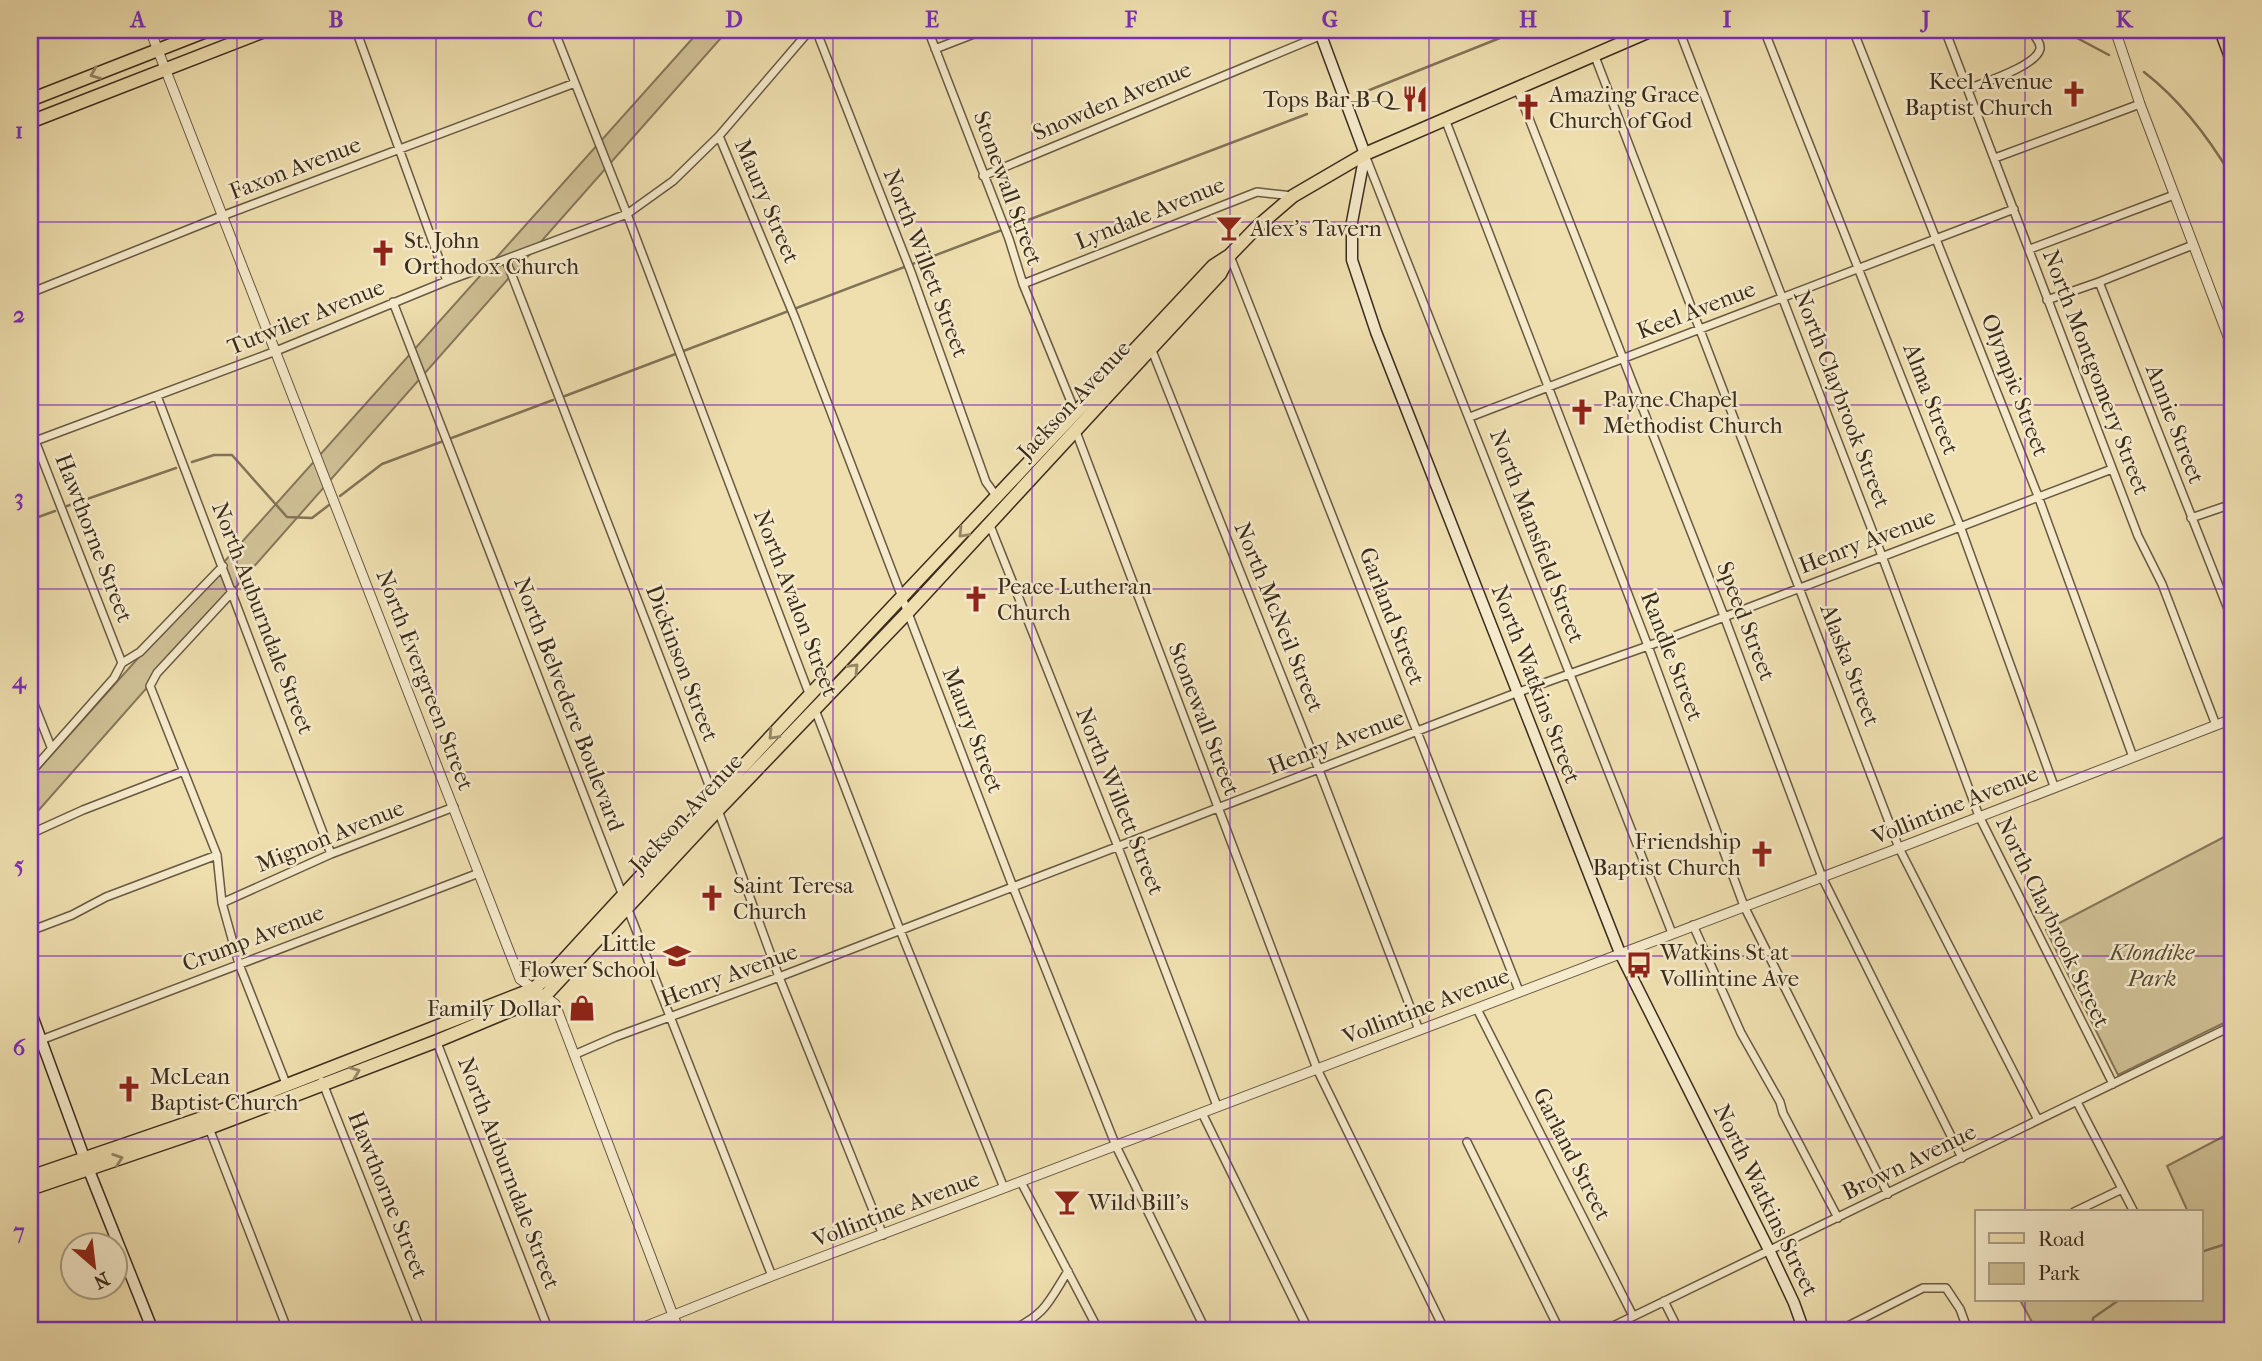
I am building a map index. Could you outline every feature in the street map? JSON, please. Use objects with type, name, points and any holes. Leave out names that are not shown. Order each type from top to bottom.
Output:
[{"type":"highway","points":[[2222,30],[2232,57]]},
{"type":"main road","points":[[30,100],[209,30]]},
{"type":"main road","points":[[30,122],[267,30]]},
{"type":"main road","name":"Jackson Avenue","points":[[1002,501],[1075,430],[1213,266],[1230,255],[1293,196],[1365,154],[1652,30]]},
{"type":"main road","points":[[1320,32],[1365,154]]},
{"type":"main road","name":"North Watkins Street","points":[[1365,154],[1352,222],[1352,260],[1376,332],[1620,953],[1770,1252],[1804,1331]]},
{"type":"main road","name":"Jackson Avenue","points":[[435,1035],[533,989],[550,975],[625,901],[813,702],[907,613],[1076,412],[1149,343]]},
{"type":"main road","name":"Jackson Avenue","points":[[813,702],[901,597],[987,518]]},
{"type":"main road","name":"Jackson Avenue","points":[[30,1177],[86,1163],[207,1123],[435,1035],[545,996],[625,901]]},
{"type":"main road","points":[[30,1010],[33,1026],[41,1040],[86,1163],[153,1331]]},
{"type":"main road","name":"Jackson Avenue","points":[[30,1189],[86,1163]]},
{"type":"street","name":"North Evergreen Street","points":[[150,30],[520,979],[555,1004],[679,1331]]},
{"type":"street","points":[[356,30],[447,281]]},
{"type":"street","name":"North Avalon Street","points":[[554,30],[683,359],[900,930],[1004,1188]]},
{"type":"street","name":"Tutwiler Avenue","points":[[32,442],[276,351],[393,302],[627,214],[673,181],[719,136],[810,30]]},
{"type":"street","name":"North Willett Street","points":[[816,30],[911,272],[986,482],[1002,501]]},
{"type":"street","points":[[929,33],[947,30]]},
{"type":"street","points":[[935,49],[984,30]]},
{"type":"street","name":"Snowden Avenue","points":[[983,176],[1320,32],[1334,30]]},
{"type":"street","name":"North Claybrook Street","points":[[1679,30],[1979,816],[2113,1084]]},
{"type":"street","name":"Alma Street","points":[[1764,30],[1960,526],[2054,786]]},
{"type":"street","name":"Olympic Street","points":[[1853,30],[2038,496],[2133,757]]},
{"type":"street","name":"North Montgomery Street","points":[[1945,30],[2138,536],[2162,584],[2216,725]]},
{"type":"street","points":[[1968,89],[2032,62],[2040,50],[2040,43],[2030,30]]},
{"type":"street","points":[[2115,30],[2140,104],[2232,347]]},
{"type":"street","name":"Stonewall Street","points":[[929,33],[1009,239],[1023,284],[1076,412],[1075,430],[1317,1069],[1446,1331]]},
{"type":"street","name":"Alaska Street","points":[[1594,53],[1899,848],[2038,1120]]},
{"type":"street","name":"Faxon Avenue","points":[[30,293],[222,216],[575,83]]},
{"type":"street","name":"Speed Street","points":[[1517,87],[1724,616],[1822,877],[1962,1158]]},
{"type":"street","points":[[1995,158],[2140,104]]},
{"type":"street","name":"Randle Street","points":[[1445,119],[1648,646],[1744,906],[1888,1194]]},
{"type":"street","name":"Maury Street","points":[[719,136],[795,318],[1013,887],[1116,1146],[1206,1331]]},
{"type":"street","name":"North Mansfield Street","points":[[1365,154],[1672,933]]},
{"type":"street","name":"Lyndale Avenue","points":[[1023,284],[1257,192],[1293,196]]},
{"type":"street","points":[[2030,249],[2174,195]]},
{"type":"street","name":"Keel Avenue","points":[[1470,417],[2014,209]]},
{"type":"street","points":[[2047,300],[2193,245]]},
{"type":"street","name":"Garland Street","points":[[1230,255],[1520,991]]},
{"type":"street","name":"Dickinson Street","points":[[506,260],[716,804],[779,977],[883,1235]]},
{"type":"street","name":"Annie Street","points":[[2099,282],[2232,619]]},
{"type":"street","name":"North Belvedere Boulevard","points":[[393,302],[772,1276]]},
{"type":"street","name":"North McNeil Street","points":[[1149,343],[1419,1030]]},
{"type":"street","name":"North Auburndale Street","points":[[157,396],[331,854]]},
{"type":"street","name":"Hawthorne Street","points":[[30,428],[32,442],[122,663]]},
{"type":"street","name":"Henry Avenue","points":[[576,1054],[1416,731],[1648,646],[2112,468]]},
{"type":"street","points":[[2191,518],[2232,504]]},
{"type":"street","name":"North Willett Street","points":[[987,518],[1118,847],[1217,1106]]},
{"type":"street","points":[[30,773],[114,678],[122,663],[140,652],[223,566]]},
{"type":"street","points":[[233,591],[157,673],[150,686],[217,855],[222,902],[239,964],[289,1091]]},
{"type":"street","points":[[30,694],[51,747]]},
{"type":"street","name":"Vollintine Avenue","points":[[634,1331],[2232,719]]},
{"type":"street","points":[[30,834],[83,810],[184,771]]},
{"type":"street","name":"Mignon Avenue","points":[[222,902],[331,854],[454,807]]},
{"type":"street","points":[[30,931],[72,915],[106,897],[217,855]]},
{"type":"street","name":"Crump Avenue","points":[[41,1040],[479,873]]},
{"type":"street","points":[[1693,925],[1741,1032],[1780,1102],[1783,1113],[1838,1219]]},
{"type":"street","name":"Garland Street","points":[[1477,1009],[1633,1316]]},
{"type":"street","name":"Brown Avenue","points":[[1603,1331],[2232,1026]]},
{"type":"street","name":"North Auburndale Street","points":[[435,1035],[548,1331]]},
{"type":"street","name":"Hawthorne Street","points":[[322,1079],[421,1331]]},
{"type":"street","points":[[2077,1102],[2133,1210]]},
{"type":"street","points":[[1202,1113],[1309,1331]]},
{"type":"street","points":[[207,1123],[288,1331]]},
{"type":"street","points":[[1467,1142],[1560,1331]]},
{"type":"street","points":[[1021,1182],[1099,1331]]},
{"type":"street","points":[[2078,1210],[2122,1189]]},
{"type":"street","points":[[1010,1331],[1028,1323],[1044,1310],[1068,1271]]},
{"type":"street","points":[[1838,1331],[1923,1289],[1946,1288],[1960,1309],[1968,1331]]},
{"type":"street","points":[[1664,1301],[1679,1331]]},
{"type":"green space","points":[[700,30],[728,30],[30,820],[30,779]]},
{"type":"green space","name":"Klondike Park","points":[[2226,836],[2232,852],[2232,1019],[2118,1075],[2046,930]]},
{"type":"green space","points":[[2232,1132],[2232,1331],[2037,1331],[2021,1302],[2202,1302],[2202,1210],[2187,1210],[2167,1166]]},
{"type":"waterway","points":[[1357,95],[1520,30]]},
{"type":"waterway","points":[[2062,30],[2109,55]]},
{"type":"waterway","points":[[2144,72],[2193,120],[2232,177]]},
{"type":"waterway","points":[[565,396],[1307,114]]},
{"type":"waterway","points":[[340,496],[382,464],[553,400]]},
{"type":"waterway","points":[[192,462],[214,455],[232,455],[287,517],[312,518],[329,505]]},
{"type":"waterway","points":[[67,506],[176,468]]},
{"type":"waterway","points":[[30,520],[55,511]]},
{"type":"waterway","points":[[2202,1252],[2232,1242]]},
{"type":"waterway","points":[[2093,1331],[2093,1318],[2116,1302]]},
{"type":"place","name":"Keel Avenue Baptist Church","points":[[2074,94]]},
{"type":"place","name":"Tops Bar-B-Q","points":[[1415,99]]},
{"type":"place","name":"Amazing Grace Church of God","points":[[1528,107]]},
{"type":"place","name":"Alex’s Tavern","points":[[1229,228]]},
{"type":"place","name":"St. John Orthodox Church","points":[[383,253]]},
{"type":"place","name":"Payne Chapel Methodist Church","points":[[1582,412]]},
{"type":"place","name":"Peace Lutheran Church","points":[[976,599]]},
{"type":"place","name":"Friendship Baptist Church","points":[[1762,854]]},
{"type":"place","name":"Saint Teresa Church","points":[[712,898]]},
{"type":"place","name":"Little Flower School","points":[[677,956]]},
{"type":"place","name":"Watkins St at Vollintine Ave","points":[[1639,965]]},
{"type":"place","name":"Family Dollar","points":[[582,1008]]},
{"type":"place","name":"McLean Baptist Church","points":[[129,1089]]},
{"type":"place","name":"Wild Bill’s","points":[[1067,1202]]}]
